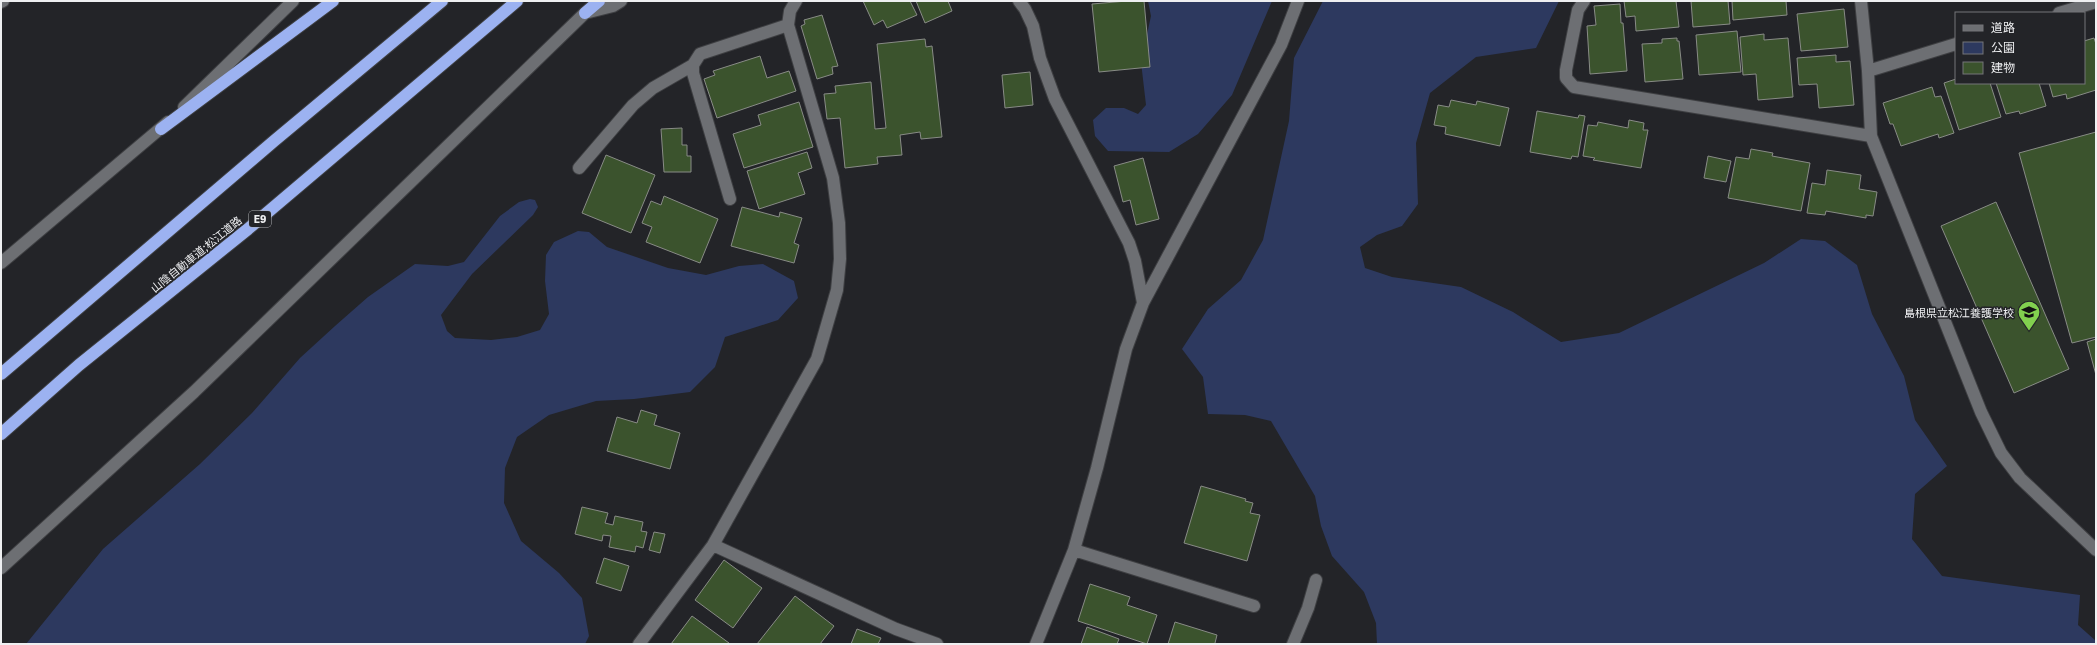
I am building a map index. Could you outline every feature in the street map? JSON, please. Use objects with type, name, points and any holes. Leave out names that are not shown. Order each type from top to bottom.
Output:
[{"type":"highway","points":[[162,129],[333,1]]},
{"type":"highway","points":[[1,374],[268,146],[442,1]]},
{"type":"highway","name":"山陰自動車道;松江道路","points":[[1,434],[79,365],[254,224],[517,1]]},
{"type":"highway","points":[[585,13],[599,1]]},
{"type":"street","points":[[1,264],[162,129],[294,1]]},
{"type":"street","points":[[1,568],[194,392],[585,13],[613,6],[621,1]]},
{"type":"street","points":[[639,644],[713,545],[817,359],[837,290],[840,259],[839,223],[833,178],[788,25],[790,11],[796,1]]},
{"type":"street","points":[[1036,644],[1074,550],[1097,468],[1126,349],[1143,303],[1281,44],[1298,1]]},
{"type":"street","points":[[1584,1],[1578,10],[1566,70],[1566,78],[1574,87],[1871,136]]},
{"type":"street","points":[[1861,1],[1868,71],[1871,136],[1981,412],[2001,453],[2020,478],[2096,550]]},
{"type":"street","points":[[2062,12],[2096,2]]},
{"type":"street","points":[[1024,4],[1032,26],[1040,58],[1055,99],[1128,243],[1135,261],[1143,303]]},
{"type":"street","points":[[579,168],[633,105],[653,88],[693,65],[700,54],[788,25]]},
{"type":"street","points":[[1868,71],[1955,44]]},
{"type":"street","points":[[693,65],[693,73],[730,199]]},
{"type":"street","points":[[713,545],[896,629],[937,644]]},
{"type":"street","points":[[1074,550],[1254,606]]},
{"type":"street","points":[[1293,644],[1308,608],[1316,580]]},
{"type":"green space","points":[[1148,1],[1272,1],[1232,95],[1198,134],[1169,152],[1108,151],[1095,136],[1093,120],[1106,108],[1124,108],[1138,114],[1146,105],[1141,62],[1151,16]]},
{"type":"green space","points":[[1323,1],[1559,1],[1536,48],[1476,57],[1430,93],[1416,143],[1418,204],[1402,226],[1377,235],[1360,247],[1365,268],[1392,277],[1461,287],[1513,312],[1561,342],[1619,333],[1764,263],[1801,239],[1825,241],[1857,265],[1872,314],[1904,376],[1915,420],[1947,466],[1915,494],[1912,539],[1942,576],[2080,595],[2078,625],[2096,641],[2096,644],[1377,644],[1376,623],[1364,592],[1332,556],[1321,526],[1315,496],[1271,421],[1245,415],[1208,414],[1203,377],[1182,349],[1208,309],[1241,280],[1263,240],[1289,121],[1294,58]]},
{"type":"green space","points":[[530,199],[535,200],[538,207],[533,215],[472,274],[441,315],[447,331],[455,338],[491,340],[517,337],[540,330],[549,314],[545,281],[546,255],[554,242],[578,231],[589,232],[607,247],[668,268],[706,275],[739,266],[763,264],[794,281],[798,298],[778,320],[725,337],[715,367],[690,392],[634,399],[596,401],[549,415],[517,437],[505,468],[504,503],[521,541],[559,573],[582,598],[589,636],[585,644],[26,644],[103,549],[200,464],[252,413],[300,358],[335,326],[368,297],[415,264],[448,266],[464,262],[500,216],[519,202]]},
{"type":"building","points":[[863,1],[910,1],[917,15],[887,28],[883,20],[874,25]]},
{"type":"building","points":[[916,1],[948,1],[952,11],[925,23]]},
{"type":"building","points":[[1144,1],[1150,67],[1099,72],[1092,4]]},
{"type":"building","points":[[1624,1],[1676,1],[1679,27],[1636,31],[1635,16],[1626,17]]},
{"type":"building","points":[[1691,1],[1728,1],[1730,24],[1693,27]]},
{"type":"building","points":[[1732,1],[1786,1],[1787,15],[1733,20]]},
{"type":"building","points":[[1620,4],[1627,71],[1590,74],[1587,26],[1596,25],[1594,6]]},
{"type":"building","points":[[1844,9],[1848,47],[1801,51],[1797,14]]},
{"type":"building","points":[[822,15],[838,66],[832,67],[833,74],[817,79],[801,26],[805,24],[804,20]]},
{"type":"building","points":[[1737,31],[1741,72],[1699,75],[1696,35]]},
{"type":"building","points":[[1764,34],[1764,40],[1788,38],[1793,97],[1758,100],[1756,74],[1743,75],[1740,37]]},
{"type":"building","points":[[1677,38],[1677,41],[1679,41],[1683,79],[1645,82],[1642,44],[1662,43],[1662,39]]},
{"type":"building","points":[[2094,38],[2096,44],[2096,90],[2067,99],[2066,94],[2053,97],[2049,84],[2085,84],[2085,41]]},
{"type":"building","points":[[925,39],[926,47],[932,46],[942,137],[921,139],[920,132],[900,135],[902,155],[877,157],[878,164],[845,168],[840,118],[827,119],[824,94],[836,93],[835,86],[871,82],[875,129],[886,128],[877,44]]},
{"type":"building","points":[[1836,55],[1836,62],[1850,61],[1854,105],[1819,108],[1817,84],[1799,85],[1797,58]]},
{"type":"building","points":[[760,56],[767,78],[789,71],[796,91],[717,118],[704,79],[715,75],[713,71]]},
{"type":"building","points":[[1030,72],[1033,105],[1005,108],[1002,75]]},
{"type":"building","points":[[1955,79],[1955,84],[1990,84],[2001,117],[1959,130],[1944,83]]},
{"type":"building","points":[[1996,84],[2039,84],[2046,106],[2020,114],[2019,111],[2006,114]]},
{"type":"building","points":[[1932,87],[1935,97],[1941,96],[1954,133],[1939,138],[1938,134],[1901,146],[1893,124],[1890,124],[1883,103]]},
{"type":"building","points":[[1451,100],[1476,105],[1477,101],[1509,108],[1500,146],[1445,134],[1446,127],[1434,125],[1438,105],[1449,107]]},
{"type":"building","points":[[799,102],[813,147],[744,168],[733,134],[761,125],[758,115]]},
{"type":"building","points":[[1537,111],[1578,118],[1579,115],[1585,116],[1578,157],[1572,156],[1571,159],[1530,152]]},
{"type":"building","points":[[1629,120],[1644,123],[1643,130],[1648,130],[1641,168],[1593,160],[1595,158],[1583,156],[1588,125],[1597,126],[1598,122],[1628,128]]},
{"type":"building","points":[[682,128],[682,145],[687,145],[687,156],[691,156],[691,172],[664,172],[661,129]]},
{"type":"building","points":[[2096,132],[2096,337],[2072,343],[2019,153]]},
{"type":"building","points":[[1751,149],[1773,153],[1772,156],[1810,163],[1801,211],[1728,198],[1736,157],[1749,159]]},
{"type":"building","points":[[807,152],[812,168],[798,173],[805,194],[759,209],[747,171]]},
{"type":"building","points":[[606,155],[655,175],[631,233],[582,213]]},
{"type":"building","points":[[1708,156],[1731,161],[1726,182],[1704,178]]},
{"type":"building","points":[[1143,158],[1159,219],[1136,225],[1130,200],[1123,202],[1114,166]]},
{"type":"building","points":[[1827,170],[1861,175],[1859,189],[1877,192],[1873,216],[1866,215],[1866,218],[1826,211],[1825,215],[1807,213],[1812,183],[1825,185]]},
{"type":"building","points":[[664,196],[718,219],[700,263],[646,242],[652,227],[642,223],[651,201],[661,205]]},
{"type":"building","points":[[1996,202],[2069,369],[2014,393],[1941,226]]},
{"type":"building","points":[[742,207],[779,217],[780,212],[802,218],[794,243],[799,245],[794,263],[731,246]]},
{"type":"building","points":[[2096,339],[2096,375],[2087,342]]},
{"type":"building","points":[[641,410],[657,415],[654,425],[680,433],[670,469],[607,451],[617,417],[637,423]]},
{"type":"building","points":[[1201,486],[1246,499],[1245,501],[1253,503],[1250,513],[1260,515],[1247,561],[1184,543]]},
{"type":"building","points":[[582,507],[608,513],[605,523],[613,525],[615,516],[643,522],[641,531],[647,532],[643,548],[636,546],[635,552],[609,547],[611,536],[603,535],[602,541],[575,534]]},
{"type":"building","points":[[654,532],[665,534],[660,553],[649,550]]},
{"type":"building","points":[[604,558],[629,566],[621,591],[596,583]]},
{"type":"building","points":[[724,560],[762,588],[733,628],[695,600]]},
{"type":"building","points":[[1090,584],[1130,597],[1127,605],[1157,615],[1147,644],[1078,621]]},
{"type":"building","points":[[795,596],[834,626],[820,644],[757,644]]},
{"type":"building","points":[[692,616],[729,643],[671,644]]},
{"type":"building","points":[[1175,622],[1217,635],[1216,644],[1168,644]]},
{"type":"building","points":[[1087,627],[1119,639],[1117,644],[1081,644]]},
{"type":"building","points":[[857,629],[881,638],[878,644],[851,644]]},
{"type":"place","name":"島根県立松江養護学校","points":[[2029,332]]}]
